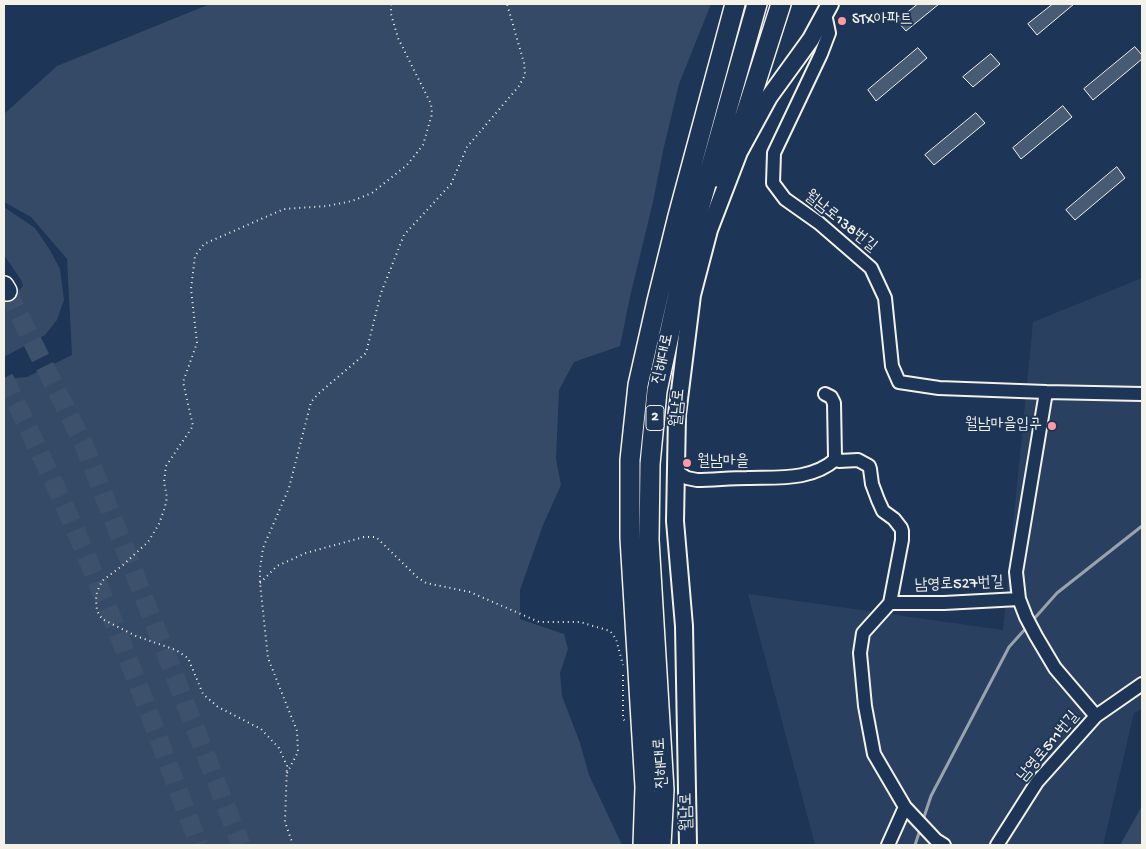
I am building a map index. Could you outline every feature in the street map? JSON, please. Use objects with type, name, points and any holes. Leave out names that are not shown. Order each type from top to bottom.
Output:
[{"type":"highway","name":"진해대로","points":[[642,845],[645,787],[630,538],[630,460],[638,385],[656,301],[735,4]]},
{"type":"highway","name":"진해대로","points":[[661,845],[664,790],[649,540],[650,464],[657,391],[674,308],[700,206],[757,4]]},
{"type":"highway","points":[[700,206],[740,132],[781,4]]},
{"type":"main road","name":"월남로","points":[[688,845],[684,626],[675,521],[677,415],[692,295],[709,230],[739,152],[770,97],[811,40],[828,9]]},
{"type":"street","name":"월남로138번길","points":[[828,9],[829,33],[822,54],[774,153],[773,183],[785,199],[820,223],[871,268],[885,298],[892,366],[899,382],[939,388],[1046,392]]},
{"type":"street","points":[[1046,392],[1142,394]]},
{"type":"street","name":"남영로527번길","points":[[890,603],[944,603],[1019,599],[1016,572],[1046,392]]},
{"type":"street","points":[[825,394],[831,397],[834,403],[836,460]]},
{"type":"street","points":[[676,471],[687,478],[697,480],[786,478],[817,471],[836,460],[858,460],[869,466],[872,484],[881,507],[901,528],[902,540],[890,603],[863,633],[860,653],[864,706],[874,754],[904,807],[936,840],[944,845]]},
{"type":"street","points":[[1019,599],[1026,617],[1055,668],[1096,716]]},
{"type":"street","name":"남영로511번길","points":[[997,845],[1037,782],[1096,716],[1142,684]]},
{"type":"street","points":[[888,845],[904,807]]},
{"type":"path","points":[[293,845],[284,822],[287,766],[279,748],[261,729],[218,707],[203,694],[188,658],[176,650],[136,636],[102,619],[97,611],[96,600],[97,592],[102,582],[148,542],[159,524],[167,497],[164,482],[166,466],[193,426],[183,382],[197,343],[191,289],[195,256],[204,244],[284,209],[352,202],[372,192],[407,165],[423,145],[432,114],[431,104],[398,38],[391,14],[391,4]]},
{"type":"path","points":[[286,775],[298,752],[297,731],[268,658],[260,582],[263,548],[290,488],[311,402],[366,352],[381,293],[404,234],[450,184],[467,147],[519,86],[526,75],[507,4]]},
{"type":"path","points":[[260,582],[277,566],[306,552],[364,537],[376,537],[417,578],[426,583],[470,592],[539,622],[580,622],[610,631],[616,639],[623,666]]},
{"type":"path","points":[[623,674],[623,719],[631,727]]},
{"type":"shaded area","points":[[210,4],[711,4],[679,84],[620,346],[574,362],[559,390],[556,459],[561,485],[543,525],[520,590],[520,619],[564,634],[568,649],[560,673],[562,696],[580,743],[589,775],[622,845],[4,845],[4,379],[27,377],[72,355],[67,259],[31,217],[4,202],[4,114],[57,66]]},
{"type":"shaded area","points":[[4,207],[35,228],[50,250],[60,269],[64,300],[57,320],[45,335],[4,357],[4,299],[23,286],[4,255]]},
{"type":"shaded area","points":[[1142,278],[1142,709],[1134,713],[1103,845],[815,845],[748,594],[1003,630],[1033,322]]},
{"type":"shaded area","points":[[1142,806],[1142,845],[1120,845]]},
{"type":"building","points":[[918,4],[939,4],[906,31],[897,21]]},
{"type":"building","points":[[1053,4],[1074,4],[1037,35],[1028,24]]},
{"type":"building","points":[[1135,47],[1142,55],[1142,59],[1093,100],[1084,89]]},
{"type":"building","points":[[918,48],[927,58],[876,101],[868,90]]},
{"type":"building","points":[[991,54],[1000,64],[973,87],[963,77]]},
{"type":"building","points":[[1063,106],[1072,117],[1021,159],[1013,148]]},
{"type":"building","points":[[976,113],[985,123],[934,165],[925,155]]},
{"type":"building","points":[[1117,167],[1125,178],[1075,220],[1066,210]]},
{"type":"waterway","points":[[1033,620],[1057,593],[1142,526]]},
{"type":"waterway","points":[[924,817],[931,796],[1009,647],[1027,627]]},
{"type":"waterway","points":[[915,845],[919,833]]},
{"type":"tunnel","points":[[7,291],[84,445],[241,845]]},
{"type":"tunnel","points":[[4,378],[50,474],[93,571],[199,845]]},
{"type":"place","name":"STX아파트","points":[[842,21]]},
{"type":"place","name":"월남마을입구","points":[[1052,426]]},
{"type":"place","name":"월남마을","points":[[687,463]]}]
